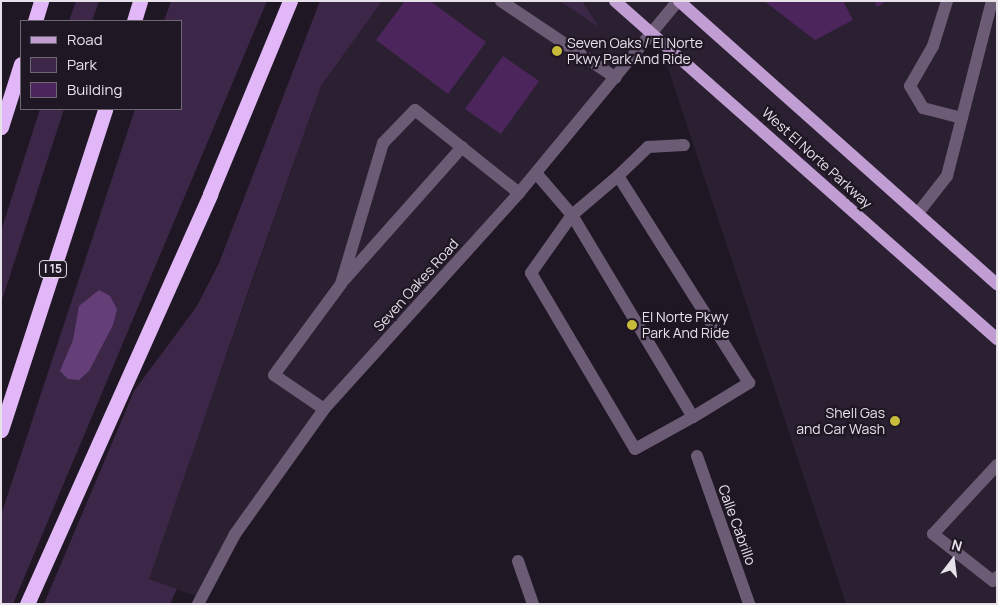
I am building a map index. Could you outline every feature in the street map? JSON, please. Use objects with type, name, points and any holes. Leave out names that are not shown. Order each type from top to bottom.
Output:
[{"type":"highway","points":[[35,20],[41,1]]},
{"type":"highway","points":[[134,20],[140,1]]},
{"type":"highway","points":[[26,604],[206,203],[290,1]]},
{"type":"highway","points":[[1,127],[20,67]]},
{"type":"highway","name":"I 15","points":[[1,430],[105,110]]},
{"type":"main road","name":"West El Norte Parkway","points":[[615,1],[997,340]]},
{"type":"main road","name":"West El Norte Parkway","points":[[678,1],[997,284]]},
{"type":"street","points":[[502,1],[616,78]]},
{"type":"street","name":"Seven Oakes Road","points":[[198,604],[240,526],[324,408],[519,193],[653,34],[678,1]]},
{"type":"street","points":[[947,1],[933,46],[910,86],[923,108],[962,118]]},
{"type":"street","points":[[918,213],[947,176],[992,1]]},
{"type":"street","points":[[341,284],[383,143],[415,110],[519,193]]},
{"type":"street","points":[[618,176],[749,383],[635,449],[531,273],[572,215],[618,176],[648,147],[684,145]]},
{"type":"street","points":[[324,408],[274,375],[341,284],[462,148]]},
{"type":"street","points":[[536,173],[572,215],[693,417]]},
{"type":"street","name":"Calle Cabrillo","points":[[697,456],[749,604]]},
{"type":"street","points":[[997,465],[933,534],[993,582],[997,577]]},
{"type":"street","points":[[518,560],[533,604]]},
{"type":"shaded area","points":[[382,1],[997,1],[997,604],[846,604],[656,32],[324,409],[201,598],[148,579],[321,86]]},
{"type":"shaded area","points":[[99,290],[110,296],[117,309],[113,325],[89,371],[79,380],[68,379],[60,371],[73,340],[79,306]]},
{"type":"green space","points":[[76,1],[99,1],[92,20],[69,20]]},
{"type":"green space","points":[[171,1],[267,1],[13,604],[1,604],[1,515],[135,110],[182,110],[182,20],[164,20]]},
{"type":"green space","points":[[320,1],[382,1],[321,86],[249,289],[149,579],[177,589],[170,604],[44,604],[134,391],[197,306],[219,263]]},
{"type":"green space","points":[[560,1],[582,1],[599,27]]},
{"type":"green space","points":[[40,110],[64,110],[1,303],[1,231]]},
{"type":"building","points":[[405,1],[430,1],[486,42],[448,94],[376,40]]},
{"type":"building","points":[[764,1],[843,1],[853,20],[815,40]]},
{"type":"building","points":[[874,1],[887,1],[877,7]]},
{"type":"building","points":[[503,56],[539,81],[501,134],[465,109]]},
{"type":"place","name":"Seven Oaks / El Norte Pkwy Park And Ride","points":[[557,51]]},
{"type":"place","name":"El Norte Pkwy Park And Ride","points":[[632,325]]},
{"type":"place","name":"Shell Gas and Car Wash","points":[[895,421]]}]
